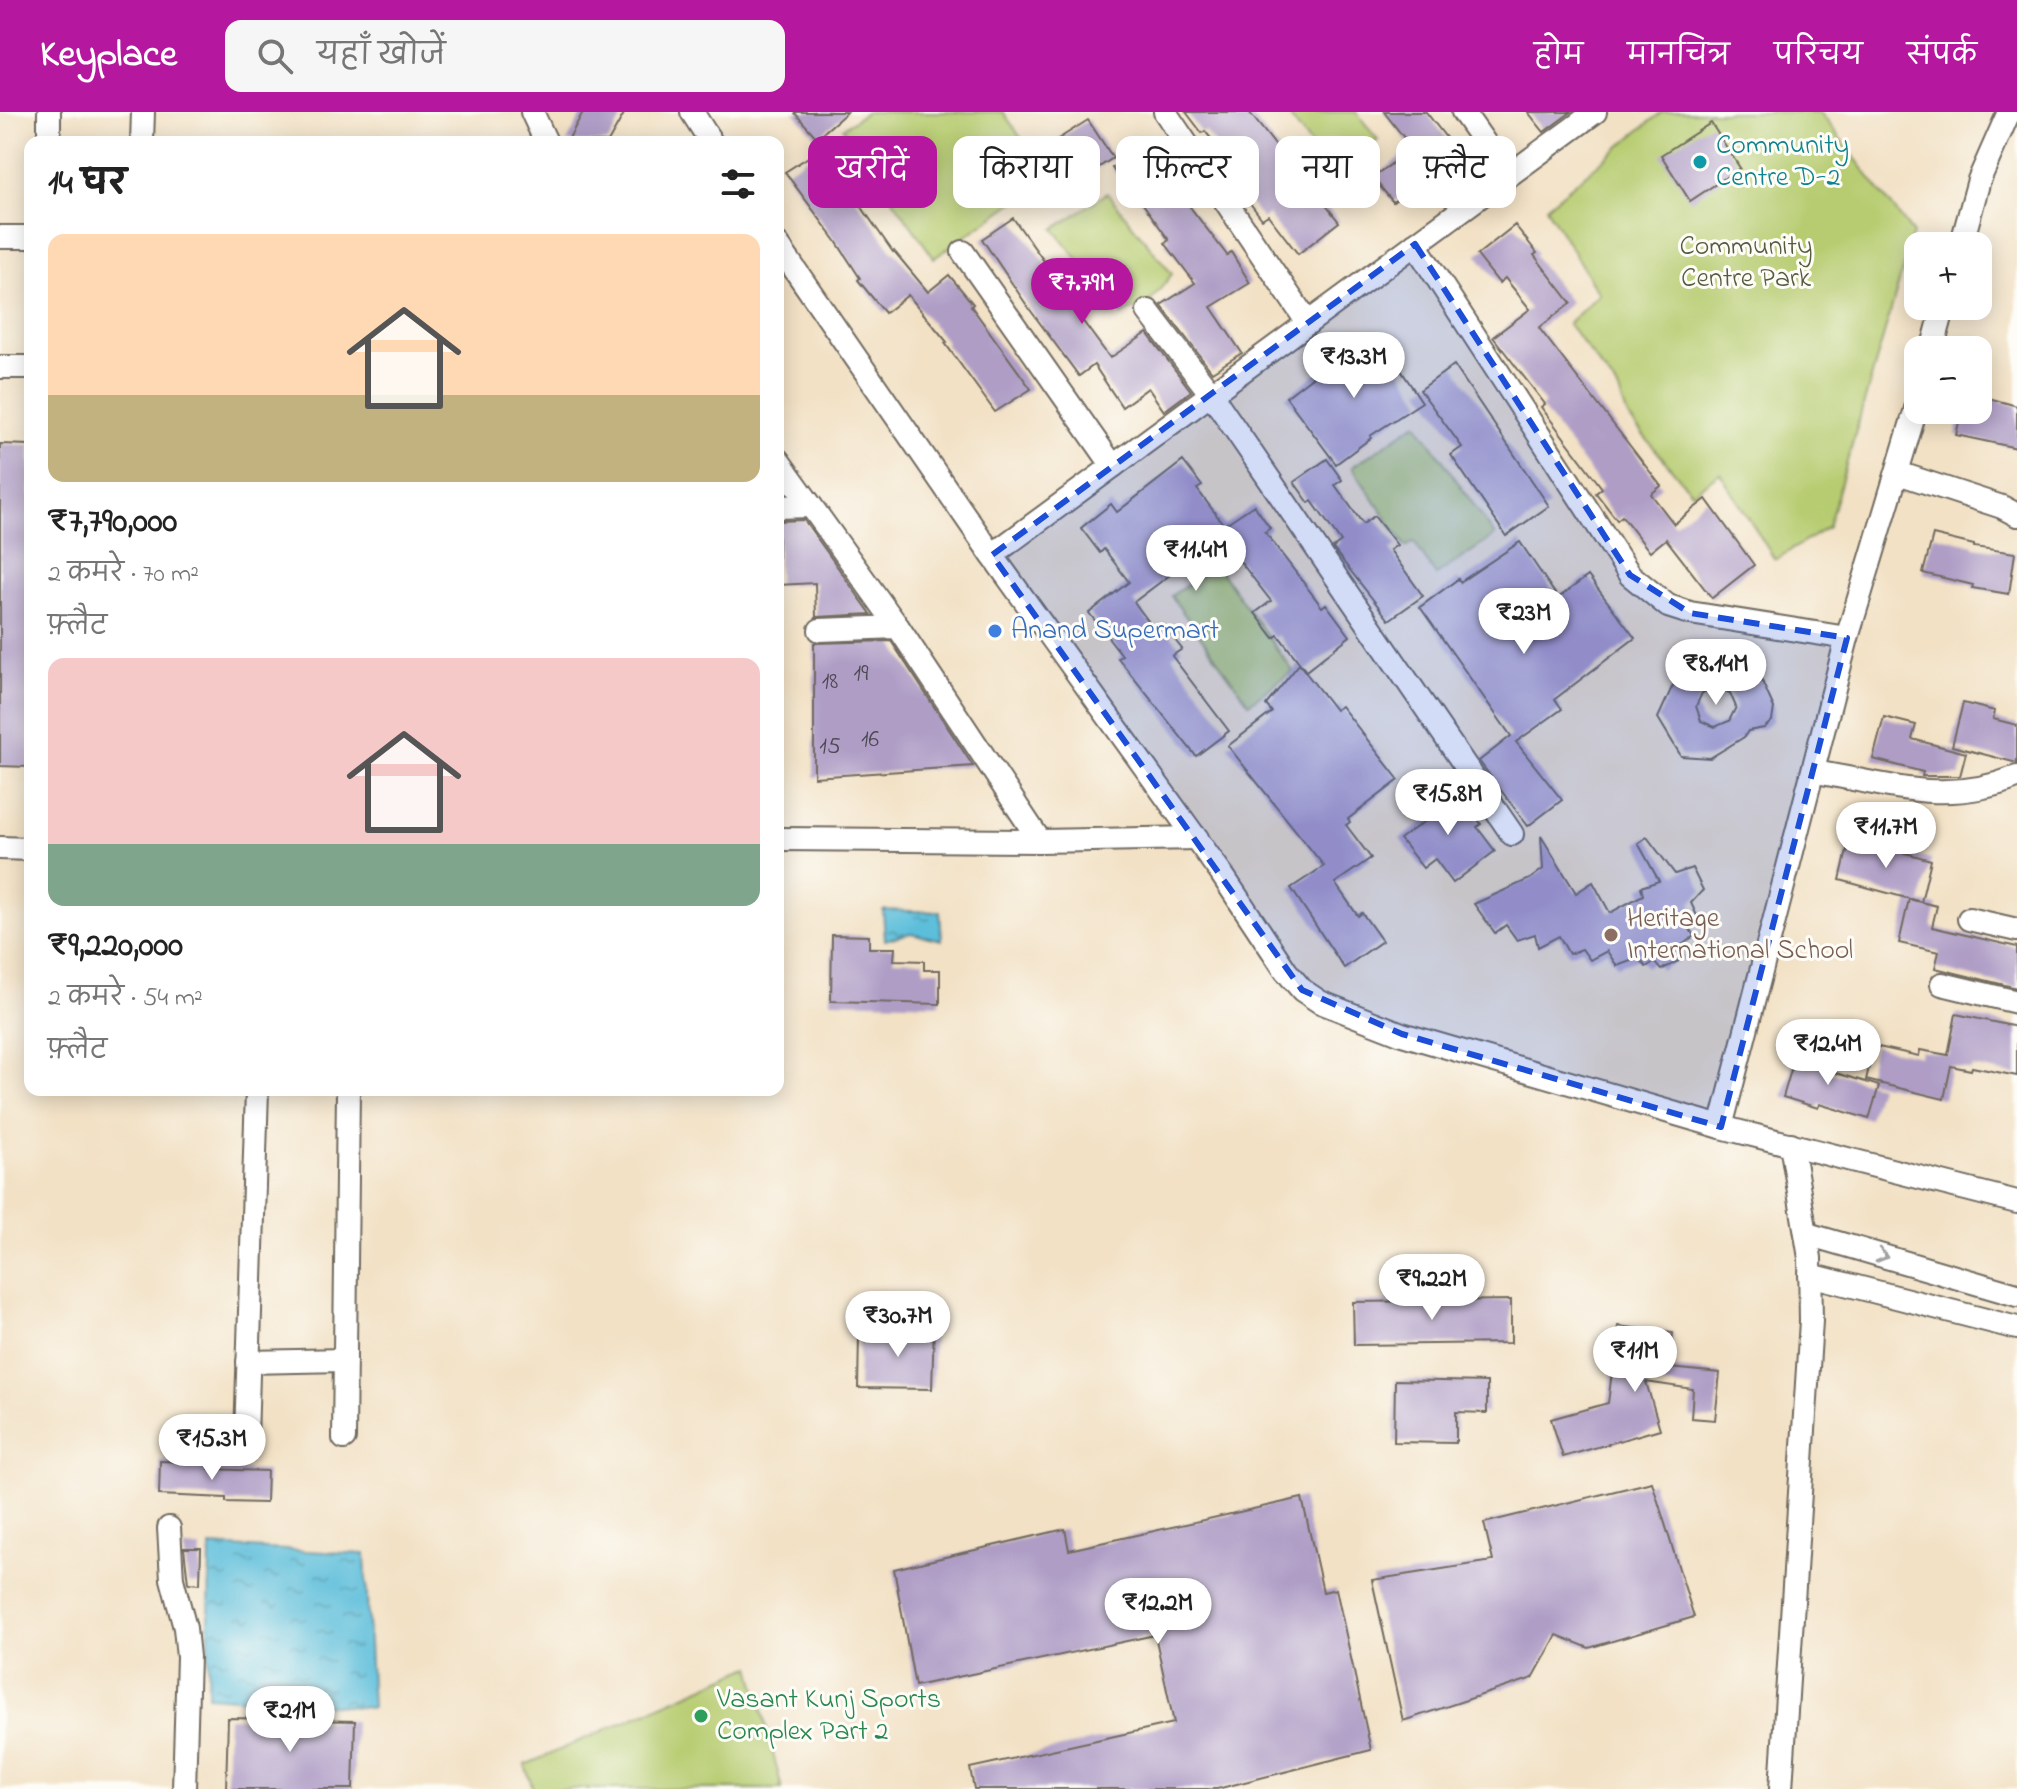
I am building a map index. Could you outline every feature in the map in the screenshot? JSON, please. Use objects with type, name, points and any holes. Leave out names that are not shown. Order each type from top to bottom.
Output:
[{"type":"street","points":[[49,112],[49,136]]},
{"type":"street","points":[[142,136],[143,112]]},
{"type":"street","points":[[532,112],[543,136]]},
{"type":"street","points":[[692,112],[707,136]]},
{"type":"street","points":[[1165,112],[1308,323]]},
{"type":"street","points":[[1463,112],[1480,136]]},
{"type":"street","points":[[1516,170],[1595,112]]},
{"type":"street","points":[[1965,232],[1979,180],[2009,112]]},
{"type":"street","points":[[992,555],[1464,208]]},
{"type":"street","points":[[0,237],[24,237]]},
{"type":"street","points":[[1415,244],[1630,575],[1668,606],[1690,613],[1847,638]]},
{"type":"street","points":[[963,252],[1113,466]]},
{"type":"street","points":[[784,254],[992,555],[1197,838],[1302,990],[1320,1002],[1402,1034],[1721,1127],[2017,1202]]},
{"type":"street","points":[[1148,311],[1211,394],[1512,834]]},
{"type":"street","points":[[0,367],[24,367]]},
{"type":"street","points":[[1721,1127],[1815,772],[1847,638],[1912,424]]},
{"type":"street","points":[[784,468],[898,627],[1040,841]]},
{"type":"street","points":[[1898,473],[2002,507],[2017,515]]},
{"type":"street","points":[[784,507],[811,506]]},
{"type":"street","points":[[820,630],[898,627]]},
{"type":"street","points":[[1815,772],[1925,792],[1948,793],[1973,791],[2017,777]]},
{"type":"street","points":[[784,839],[1040,841],[1197,838]]},
{"type":"street","points":[[0,848],[24,849]]},
{"type":"street","points":[[1969,919],[2017,930]]},
{"type":"street","points":[[1942,984],[2017,1002]]},
{"type":"street","points":[[246,1438],[257,1096]]},
{"type":"street","points":[[344,1438],[348,1096]]},
{"type":"street","points":[[1781,1789],[1811,1321],[1807,1234],[1791,1144]]},
{"type":"street","points":[[1807,1234],[2017,1295]]},
{"type":"street","points":[[1810,1275],[2017,1328]]},
{"type":"street","points":[[248,1362],[345,1360]]},
{"type":"street","points":[[169,1528],[172,1579],[185,1628],[188,1657],[184,1789]]},
{"type":"highlighted area","points":[[1415,244],[1630,575],[1690,613],[1847,638],[1721,1127],[1402,1034],[1302,990],[992,555]]},
{"type":"green space","points":[[866,112],[1003,112],[1020,136],[953,136],[953,208],[1006,208],[934,258],[899,208],[937,208],[937,136],[849,136],[843,128]]},
{"type":"green space","points":[[1286,112],[1356,112],[1375,136],[1304,136]]},
{"type":"green space","name":"Community Centre Park","points":[[1662,112],[1820,112],[1911,232],[1904,232],[1904,265],[1828,527],[1775,560],[1720,473],[1692,493],[1628,417],[1618,389],[1568,324],[1599,294],[1546,207]]},
{"type":"green space","points":[[1107,193],[1172,274],[1150,302],[1122,315],[1054,229],[1085,208],[1100,208],[1100,198]]},
{"type":"green space","points":[[1417,423],[1495,536],[1436,575],[1414,542],[1406,547],[1352,467]]},
{"type":"green space","points":[[1216,565],[1293,671],[1249,703],[1171,596]]},
{"type":"green space","name":"Vasant Kunj Sports Complex Part 2","points":[[751,1666],[782,1789],[533,1789],[525,1765]]},
{"type":"water","points":[[883,910],[940,912],[942,940],[910,933],[885,940]]},
{"type":"water","points":[[210,1546],[365,1554],[372,1708],[208,1696]]},
{"type":"building","points":[[583,112],[625,112],[611,136],[570,136]]},
{"type":"building","points":[[794,112],[847,112],[819,136],[815,136]]},
{"type":"building","points":[[1186,112],[1249,112],[1275,145],[1275,208],[1328,208],[1339,222],[1298,254],[1268,215],[1262,219],[1254,208],[1259,208],[1259,136],[1209,136],[1205,131],[1202,133]]},
{"type":"building","points":[[1384,112],[1426,112],[1445,136],[1403,136]]},
{"type":"building","points":[[1528,112],[1571,112],[1544,132]]},
{"type":"building","points":[[1088,120],[1099,136],[1063,136]]},
{"type":"building","name":"Community Centre D-2","points":[[1711,123],[1740,168],[1690,201],[1661,155]]},
{"type":"building","points":[[1100,138],[1113,158],[1100,167]]},
{"type":"building","points":[[808,157],[808,203],[785,172]]},
{"type":"building","points":[[1396,160],[1396,200],[1393,202],[1380,186],[1380,173]]},
{"type":"building","points":[[812,208],[862,208],[893,252],[928,292],[949,275],[973,304],[971,306],[1031,389],[995,412],[947,342],[908,295],[885,313],[858,280],[860,278]]},
{"type":"building","points":[[1146,208],[1191,208],[1227,255],[1231,252],[1250,283],[1211,307],[1242,353],[1212,372],[1161,305],[1195,283],[1165,243],[1169,240]]},
{"type":"building","points":[[1013,218],[1110,358],[1147,333],[1191,391],[1164,411],[1148,388],[1122,407],[1094,365],[1079,376],[982,239]]},
{"type":"building","points":[[1515,225],[1571,303],[1539,328],[1661,486],[1651,494],[1674,524],[1706,499],[1754,565],[1712,598],[1666,539],[1650,552],[1622,516],[1617,520],[1596,493],[1602,488],[1541,407],[1545,404],[1493,337],[1530,309],[1505,278],[1499,283],[1477,255]]},
{"type":"building","points":[[1379,337],[1422,402],[1370,436],[1336,464],[1286,397],[1321,370],[1323,374]]},
{"type":"building","points":[[1454,365],[1549,506],[1506,536],[1451,455],[1462,447],[1420,390]]},
{"type":"building","points":[[1992,399],[2017,406],[2017,448],[1956,435],[1959,424],[1992,424]]},
{"type":"building","points":[[0,444],[24,445],[24,767],[0,766]]},
{"type":"building","points":[[1327,459],[1342,480],[1335,485],[1363,524],[1374,516],[1397,545],[1390,550],[1423,596],[1389,620],[1335,551],[1333,548],[1341,542],[1312,501],[1309,503],[1294,482]]},
{"type":"building","points":[[1183,461],[1202,486],[1197,489],[1224,525],[1254,505],[1270,528],[1265,532],[1322,607],[1326,604],[1350,636],[1306,671],[1278,635],[1274,638],[1255,613],[1271,601],[1224,541],[1194,563],[1191,559],[1134,602],[1155,630],[1162,624],[1182,649],[1172,656],[1229,731],[1196,756],[1118,658],[1122,655],[1089,613],[1129,582],[1104,549],[1100,553],[1081,528],[1111,504],[1117,512]]},
{"type":"building","points":[[804,520],[871,614],[816,617],[815,583],[784,585],[784,521]]},
{"type":"building","points":[[1933,535],[1974,547],[2015,553],[2009,594],[1972,588],[1973,585],[1923,573]]},
{"type":"building","points":[[1520,542],[1558,598],[1588,576],[1635,638],[1555,699],[1562,709],[1516,742],[1562,800],[1528,826],[1479,761],[1511,736],[1420,607],[1458,579],[1460,582]]},
{"type":"building","points":[[891,641],[973,766],[814,777],[814,643]]},
{"type":"building","points":[[1733,653],[1752,659],[1774,708],[1772,721],[1764,728],[1748,731],[1744,737],[1710,758],[1681,756],[1658,718],[1673,685]],"holes":[[[1716,687],[1730,693],[1736,707],[1729,721],[1715,727],[1701,721],[1696,706],[1702,693]]]},
{"type":"building","points":[[1299,664],[1335,710],[1341,706],[1399,780],[1348,819],[1350,822],[1346,825],[1371,858],[1335,883],[1358,916],[1362,913],[1382,941],[1344,968],[1291,888],[1324,866],[1228,746],[1272,712],[1266,705]]},
{"type":"building","points":[[1963,703],[1995,711],[1993,719],[2017,725],[2017,763],[1952,746]]},
{"type":"building","points":[[1884,717],[1916,725],[1912,739],[1966,753],[1960,776],[1922,776],[1923,772],[1873,759]]},
{"type":"building","points":[[1446,788],[1457,801],[1461,798],[1481,824],[1477,827],[1495,851],[1453,883],[1435,859],[1423,868],[1400,839],[1425,821],[1417,810]]},
{"type":"building","points":[[1541,836],[1576,893],[1593,882],[1610,913],[1643,895],[1641,887],[1659,881],[1638,843],[1647,837],[1675,874],[1692,868],[1703,890],[1691,903],[1699,920],[1688,926],[1694,936],[1678,948],[1684,958],[1661,970],[1654,962],[1646,967],[1639,958],[1617,966],[1607,951],[1590,960],[1582,949],[1569,954],[1559,936],[1538,947],[1535,934],[1517,940],[1506,925],[1495,933],[1474,904],[1530,879],[1543,869]]},
{"type":"building","points":[[1850,838],[1931,860],[1921,902],[1840,880]]},
{"type":"building","points":[[1909,899],[1937,906],[1932,927],[2017,947],[2017,988],[1935,968],[1939,952],[1899,943]]},
{"type":"building","points":[[832,935],[869,936],[869,948],[895,948],[894,960],[924,961],[924,970],[940,970],[940,1004],[831,1001]]},
{"type":"building","points":[[1956,1014],[2017,1027],[2017,1076],[1951,1066],[1944,1099],[1866,1080],[1874,1046],[1919,1056],[1920,1050],[1948,1055]]},
{"type":"building","points":[[1797,1050],[1832,1061],[1829,1071],[1879,1086],[1869,1119],[1783,1097]]},
{"type":"building","points":[[1511,1300],[1511,1343],[1354,1345],[1353,1302]]},
{"type":"building","points":[[905,1323],[934,1324],[932,1389],[858,1388],[859,1334],[904,1336]]},
{"type":"building","points":[[1618,1326],[1673,1333],[1669,1368],[1720,1373],[1715,1420],[1691,1418],[1693,1389],[1646,1382],[1660,1429],[1563,1457],[1551,1419],[1608,1403]]},
{"type":"building","points":[[1395,1380],[1487,1382],[1487,1413],[1456,1412],[1456,1443],[1394,1442]]},
{"type":"building","points":[[160,1461],[209,1463],[209,1469],[267,1471],[266,1503],[159,1495]]},
{"type":"building","points":[[1652,1482],[1694,1617],[1589,1648],[1557,1635],[1533,1678],[1403,1721],[1372,1580],[1493,1561],[1484,1523]]},
{"type":"building","points":[[1302,1498],[1323,1592],[1336,1589],[1371,1750],[1217,1789],[974,1789],[970,1768],[1174,1723],[1155,1635],[915,1686],[894,1569],[1065,1529],[1069,1550]]},
{"type":"building","points":[[184,1548],[201,1548],[200,1584],[188,1583]]},
{"type":"building","points":[[228,1718],[355,1721],[353,1789],[226,1789]]},
{"type":"place","name":"Community Centre D-2","points":[[1700,162]]},
{"type":"place","name":"Anand Supermart","points":[[995,631]]},
{"type":"place","name":"Heritage International School","points":[[1611,935]]},
{"type":"place","name":"Vasant Kunj Sports Complex Part 2","points":[[701,1716]]}]
